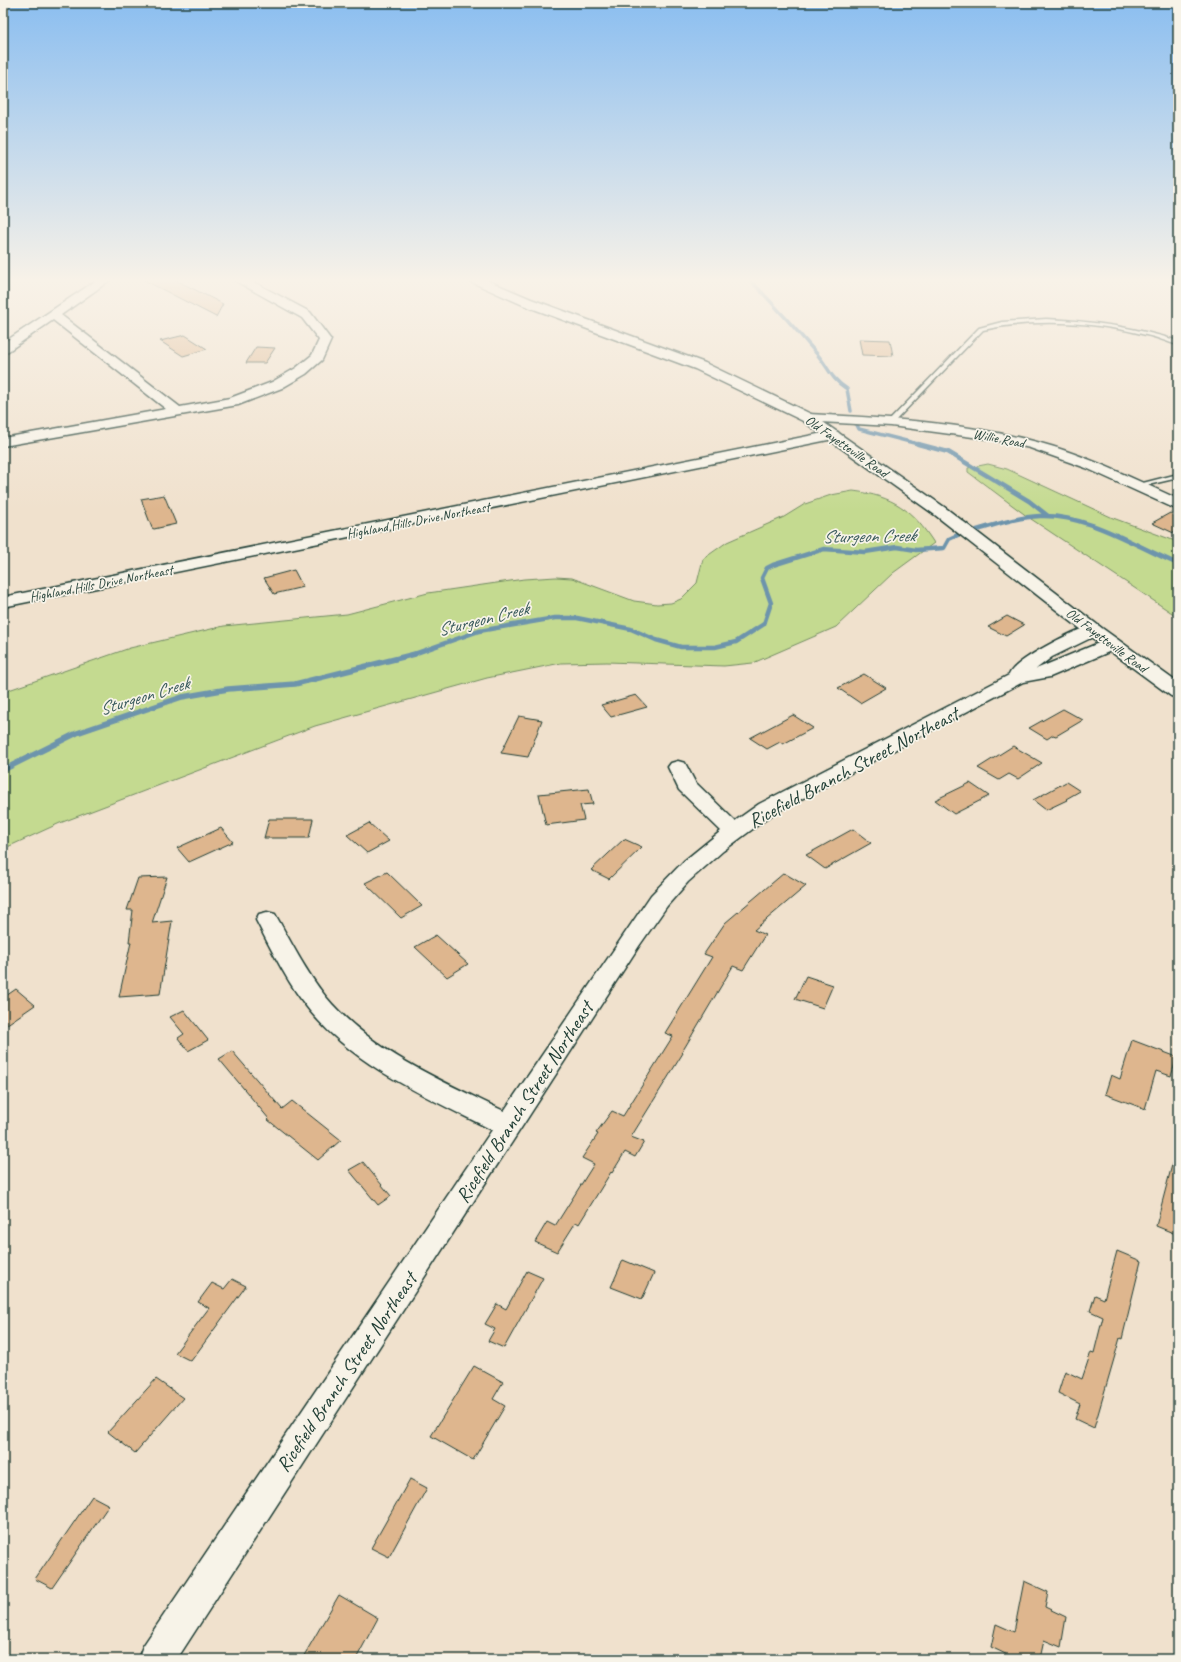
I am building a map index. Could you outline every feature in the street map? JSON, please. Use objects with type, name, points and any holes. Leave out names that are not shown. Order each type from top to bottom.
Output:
[{"type":"street","points":[[105,356],[178,412]]},
{"type":"street","points":[[3,442],[233,402],[277,385],[301,371],[318,356]]},
{"type":"street","name":"Old Fayetteville Road","points":[[672,356],[700,366],[808,418],[940,512],[1093,630],[1178,692]]},
{"type":"street","name":"Willie Road","points":[[808,418],[891,422],[995,436],[1034,445],[1061,453],[1178,505]]},
{"type":"street","name":"Highland Hills Drive Northeast","points":[[3,602],[202,564],[833,436]]},
{"type":"street","name":"Ricefield Branch Street Northeast","points":[[1018,678],[1018,674],[1046,652],[1093,630]]},
{"type":"street","name":"Ricefield Branch Street Northeast","points":[[156,1659],[645,918],[670,888],[734,832],[766,809],[818,780],[1018,678],[1044,673],[1112,644]]},
{"type":"street","points":[[678,767],[686,785],[734,832]]},
{"type":"street","points":[[267,920],[284,952],[318,1005],[351,1038],[396,1068],[509,1126]]},
{"type":"lane","points":[[891,422],[955,356]]},
{"type":"lane","points":[[1135,486],[1178,476]]},
{"type":"green space","points":[[988,464],[1007,469],[1113,518],[1178,542],[1178,617],[1028,517],[968,472],[968,468]]},
{"type":"green space","points":[[853,491],[880,497],[901,506],[910,513],[926,531],[934,543],[893,573],[836,627],[753,663],[724,666],[607,662],[561,663],[487,678],[315,726],[60,823],[3,849],[3,692],[130,648],[224,626],[347,614],[428,593],[524,579],[556,577],[572,578],[634,601],[657,604],[671,603],[681,599],[697,583],[703,559],[727,542],[784,517],[805,504],[831,495]]},
{"type":"building","points":[[251,356],[270,356],[265,363],[246,363]]},
{"type":"building","points":[[164,495],[176,524],[154,529],[152,528],[141,499]]},
{"type":"building","points":[[1170,513],[1178,517],[1178,535],[1152,523]]},
{"type":"building","points":[[294,570],[303,587],[274,594],[264,578]]},
{"type":"building","points":[[1007,616],[1024,625],[1006,636],[988,627]]},
{"type":"building","points":[[864,674],[886,688],[860,703],[838,688]]},
{"type":"building","points":[[636,695],[647,707],[611,717],[601,705]]},
{"type":"building","points":[[1063,709],[1083,720],[1056,736],[1053,735],[1047,739],[1029,728]]},
{"type":"building","points":[[793,715],[813,728],[783,744],[780,742],[767,749],[750,738]]},
{"type":"building","points":[[519,716],[542,720],[528,757],[501,753]]},
{"type":"building","points":[[1013,746],[1042,763],[1018,779],[1009,774],[999,780],[978,768]]},
{"type":"building","points":[[1066,782],[1080,791],[1066,799],[1067,800],[1046,810],[1033,800]]},
{"type":"building","points":[[970,783],[989,796],[954,814],[935,800]]},
{"type":"building","points":[[589,789],[593,804],[580,805],[584,820],[546,825],[539,794]]},
{"type":"building","points":[[269,819],[313,819],[309,838],[264,838]]},
{"type":"building","points":[[369,823],[389,841],[367,853],[347,835]]},
{"type":"building","points":[[221,828],[233,842],[189,862],[177,848]]},
{"type":"building","points":[[853,829],[871,843],[825,869],[806,855]]},
{"type":"building","points":[[624,839],[642,847],[609,879],[591,870]]},
{"type":"building","points":[[387,872],[422,906],[401,918],[365,883]]},
{"type":"building","points":[[784,873],[806,886],[754,930],[765,935],[743,970],[733,966],[682,1052],[683,1053],[631,1137],[644,1142],[635,1157],[625,1152],[579,1224],[576,1222],[557,1252],[535,1242],[547,1222],[555,1226],[594,1164],[582,1158],[598,1134],[596,1133],[612,1111],[623,1116],[673,1036],[665,1033],[712,957],[704,954],[725,923]]},
{"type":"building","points":[[167,877],[152,923],[172,921],[160,994],[119,997],[131,942],[129,942],[133,910],[127,910],[138,878]]},
{"type":"building","points":[[436,935],[468,964],[447,977],[415,947]]},
{"type":"building","points":[[806,976],[833,985],[823,1008],[795,999]]},
{"type":"building","points":[[16,989],[35,1005],[3,1027],[3,998]]},
{"type":"building","points":[[184,1010],[208,1040],[188,1051],[178,1038],[184,1034],[170,1017]]},
{"type":"building","points":[[1132,1040],[1177,1057],[1171,1076],[1156,1071],[1145,1109],[1105,1094],[1111,1075],[1120,1079]]},
{"type":"building","points":[[232,1051],[282,1109],[292,1101],[341,1140],[318,1160],[268,1120],[269,1119],[219,1059]]},
{"type":"building","points":[[1173,1161],[1178,1161],[1178,1235],[1156,1226]]},
{"type":"building","points":[[363,1162],[391,1196],[378,1205],[349,1170]]},
{"type":"building","points":[[1117,1251],[1141,1261],[1122,1339],[1120,1338],[1094,1428],[1075,1419],[1080,1404],[1058,1393],[1065,1371],[1082,1379],[1091,1352],[1094,1353],[1103,1317],[1090,1311],[1095,1295],[1104,1299]]},
{"type":"building","points":[[623,1260],[654,1273],[642,1299],[611,1287]]},
{"type":"building","points":[[527,1271],[543,1278],[504,1348],[488,1341],[495,1329],[485,1324],[497,1304],[506,1309]]},
{"type":"building","points":[[232,1279],[246,1286],[191,1361],[175,1353],[209,1308],[198,1302],[212,1283],[224,1289]]},
{"type":"building","points":[[474,1366],[503,1382],[493,1399],[505,1406],[473,1460],[431,1436]]},
{"type":"building","points":[[156,1379],[183,1398],[135,1453],[108,1432]]},
{"type":"building","points":[[410,1479],[427,1488],[389,1557],[371,1548]]},
{"type":"building","points":[[92,1496],[109,1505],[52,1588],[35,1579]]},
{"type":"building","points":[[1024,1581],[1048,1592],[1045,1607],[1066,1617],[1061,1647],[1044,1640],[1040,1659],[1016,1659],[991,1647],[996,1624],[1014,1632]]},
{"type":"building","points":[[339,1595],[378,1618],[356,1659],[302,1659]]},
{"type":"waterway","points":[[818,356],[830,373],[847,389],[851,411]]},
{"type":"waterway","points":[[857,425],[859,429],[922,445]]},
{"type":"waterway","points":[[918,444],[948,452],[1029,501],[1048,516]]},
{"type":"waterway","name":"Sturgeon Creek","points":[[977,530],[1008,521],[1040,516],[1076,520],[1111,532],[1178,564]]},
{"type":"waterway","name":"Sturgeon Creek","points":[[411,655],[479,631],[555,618],[577,618],[631,629],[656,640],[681,647],[715,647],[736,642],[764,624],[771,603],[762,578],[767,568],[773,565],[824,549],[865,552],[897,547],[916,550],[944,548],[949,539],[960,534]]},
{"type":"waterway","name":"Sturgeon Creek","points":[[411,655],[415,654]]},
{"type":"waterway","name":"Sturgeon Creek","points":[[3,770],[77,733],[182,697],[228,689],[295,684],[411,655]]}]
